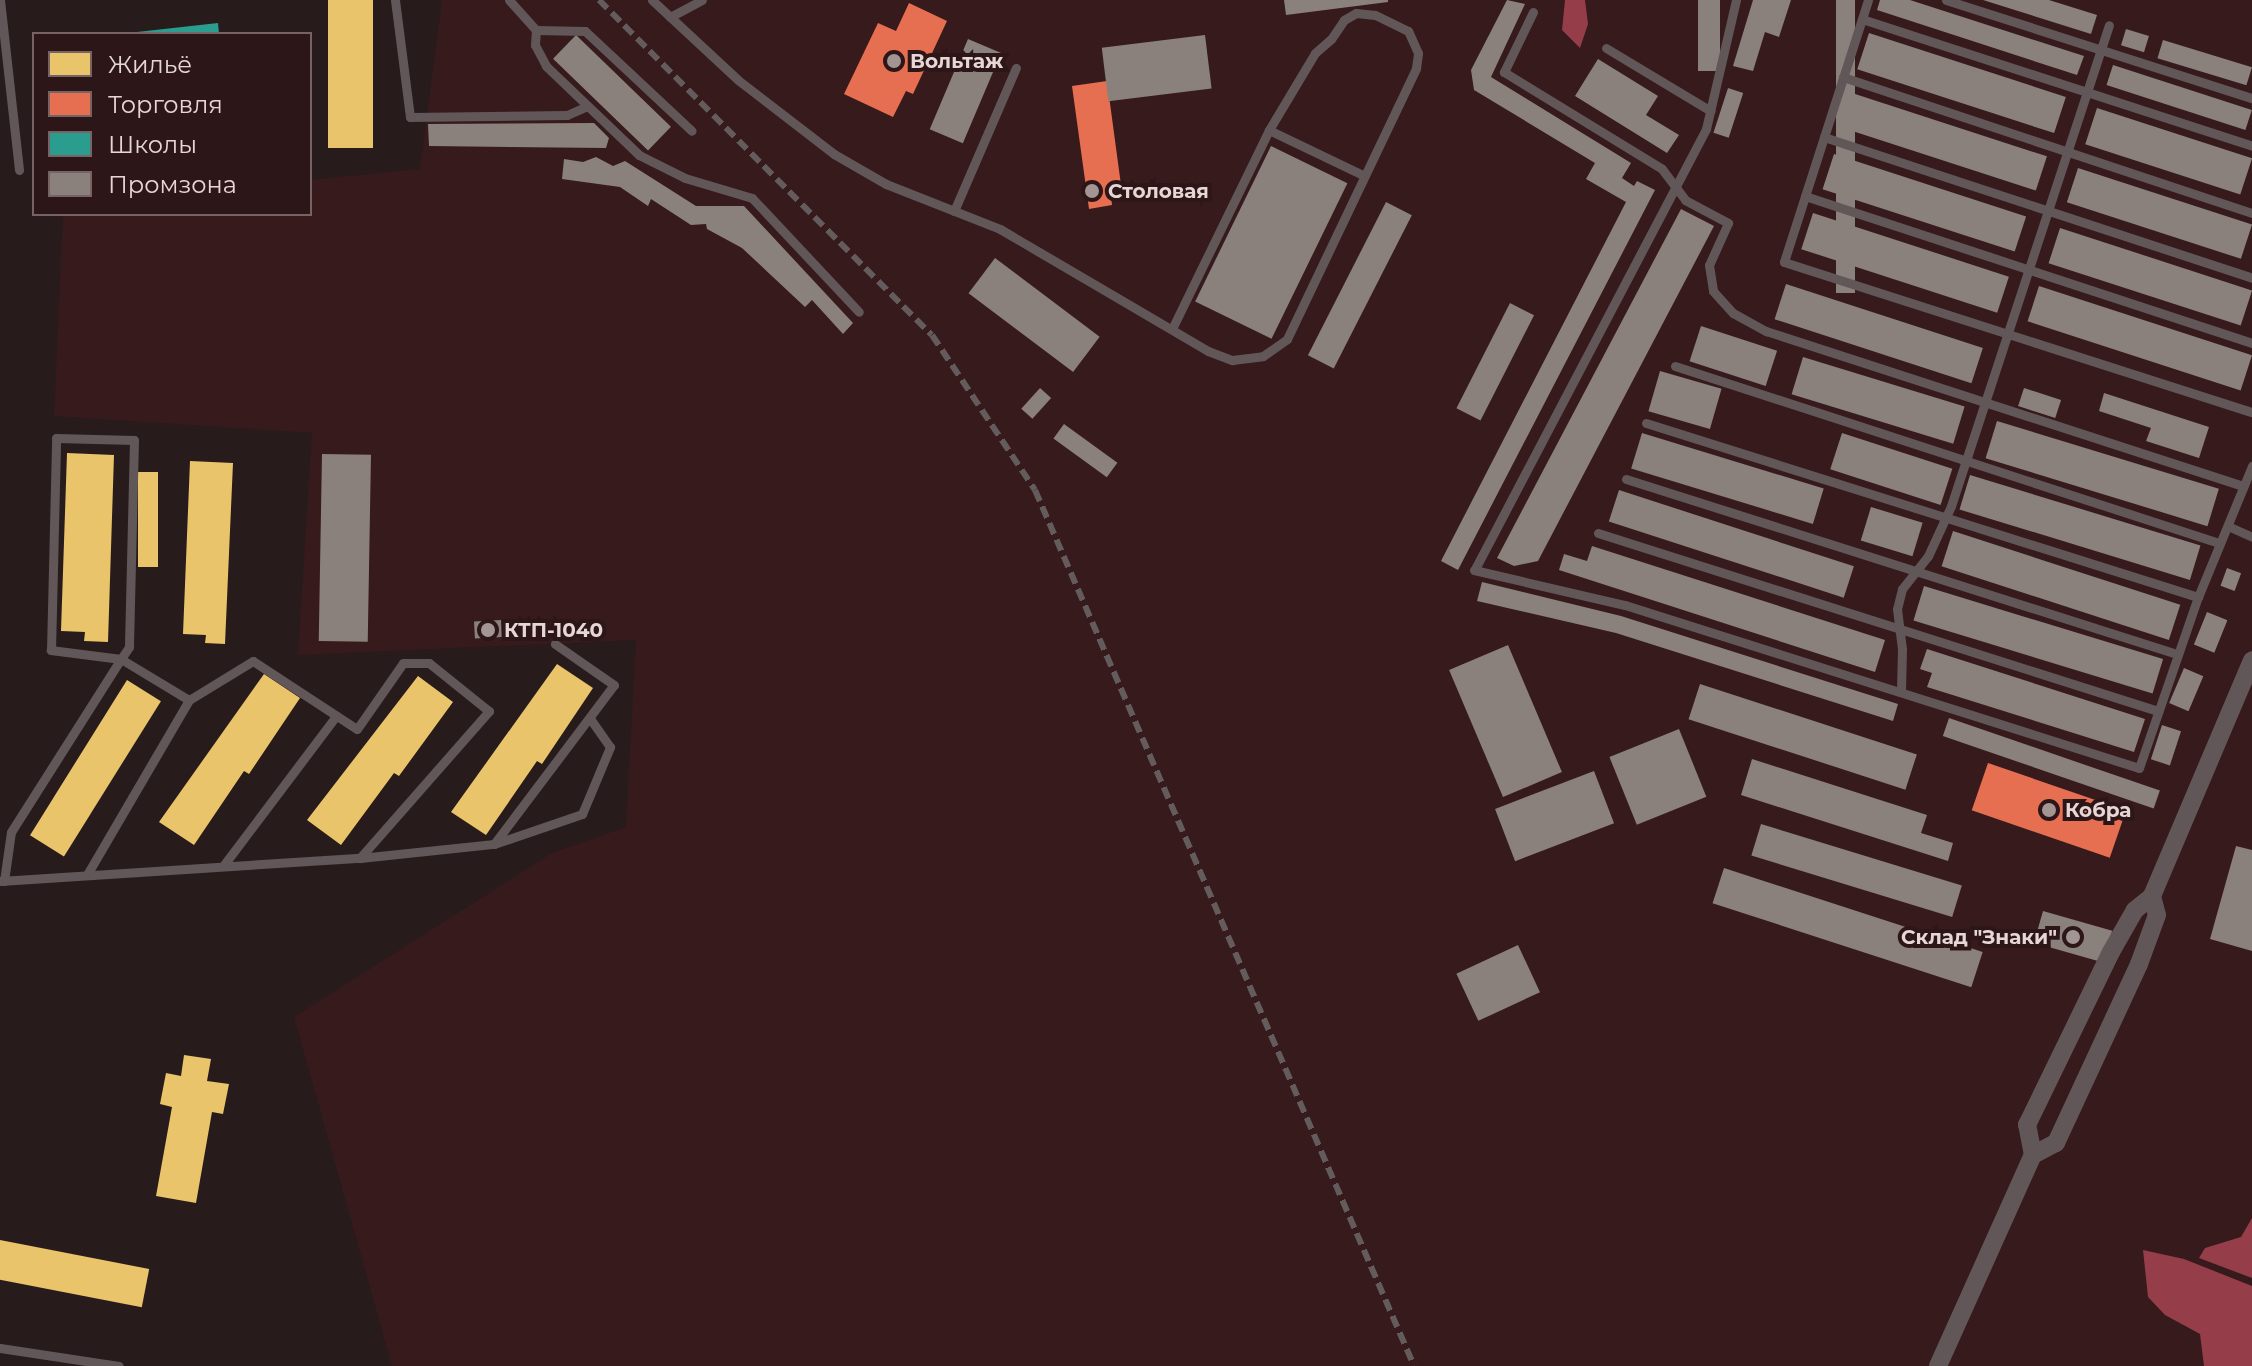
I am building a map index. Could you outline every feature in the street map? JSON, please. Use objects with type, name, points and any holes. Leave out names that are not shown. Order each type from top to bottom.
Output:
[{"type":"street","points":[[1938,1366],[2033,1155],[2027,1125],[2111,952],[2135,910],[2152,896],[2252,660]]},
{"type":"street","points":[[2033,1155],[2056,1143],[2139,964],[2157,915],[2152,896]]},
{"type":"lane","points":[[0,0],[19,170]]},
{"type":"lane","points":[[395,0],[410,117],[567,115],[587,106]]},
{"type":"lane","points":[[509,0],[536,30],[535,45],[546,66],[639,155],[685,178],[752,198],[859,312]]},
{"type":"lane","points":[[652,0],[738,80],[834,154],[886,184],[1000,229],[1208,351],[1232,360],[1263,356],[1287,339],[1416,68],[1416,43],[1395,22],[1356,13],[1344,20],[1331,39],[1315,53],[1269,130],[1172,329]]},
{"type":"lane","points":[[670,17],[702,0]]},
{"type":"lane","points":[[1736,0],[1706,129],[1474,570],[1625,605],[2139,768],[2198,597],[2219,543],[2230,527],[2252,466]]},
{"type":"lane","points":[[1868,0],[1784,262],[2252,412]]},
{"type":"lane","points":[[1946,0],[2252,98]]},
{"type":"lane","points":[[1533,12],[1504,72],[1662,169],[1685,200],[1728,223],[1709,265],[1713,291],[1733,313],[1766,331],[2243,486]]},
{"type":"lane","points":[[1862,19],[2252,146]]},
{"type":"lane","points":[[1901,692],[1897,609],[1902,589],[1928,556],[1965,460],[2109,25]]},
{"type":"lane","points":[[536,30],[585,31],[692,131]]},
{"type":"lane","points":[[1606,48],[1711,111]]},
{"type":"lane","points":[[954,211],[1016,68]]},
{"type":"lane","points":[[1843,77],[2252,213]]},
{"type":"lane","points":[[1269,130],[1363,175]]},
{"type":"lane","points":[[1824,137],[2252,278]]},
{"type":"lane","points":[[1805,196],[2252,343]]},
{"type":"lane","points":[[1675,366],[2219,543]]},
{"type":"lane","points":[[1646,423],[2198,597]]},
{"type":"lane","points":[[189,700],[121,659],[51,650],[56,438],[134,440],[129,647],[121,659],[11,832],[2,881],[88,873],[360,858],[494,844],[582,814],[610,747],[590,718]]},
{"type":"lane","points":[[1626,479],[2177,654]]},
{"type":"lane","points":[[2230,527],[2252,537]]},
{"type":"lane","points":[[1598,533],[2158,711]]},
{"type":"lane","points":[[494,844],[614,685],[555,644]]},
{"type":"lane","points":[[88,873],[189,700],[253,661],[357,729],[403,663],[429,663],[489,711],[360,858]]},
{"type":"lane","points":[[223,866],[336,716]]},
{"type":"lane","points":[[0,1348],[119,1366]]},
{"type":"shaded area","points":[[442,0],[2252,0],[2252,1366],[392,1366],[294,1017],[552,853],[626,827],[636,640],[298,655],[312,433],[54,416],[63,216],[312,216],[312,180],[420,169]]},
{"type":"shaded area","points":[[1565,0],[1585,0],[1588,24],[1580,48],[1562,30]]},
{"type":"shaded area","points":[[2252,1218],[2252,1278],[2199,1258],[2205,1248],[2241,1237]]},
{"type":"shaded area","points":[[2143,1250],[2184,1259],[2252,1286],[2252,1366],[2204,1366],[2200,1334],[2165,1315],[2148,1297]]},
{"type":"building: Жильё","points":[[328,0],[373,0],[373,148],[328,148]]},
{"type":"building: Жильё","points":[[67,453],[114,455],[108,642],[84,641],[85,632],[61,631]]},
{"type":"building: Жильё","points":[[190,461],[233,463],[225,644],[205,643],[206,635],[183,634]]},
{"type":"building: Жильё","points":[[138,472],[158,472],[158,567],[138,567]]},
{"type":"building: Жильё","points":[[557,664],[593,688],[542,764],[537,761],[486,835],[451,812]]},
{"type":"building: Жильё","points":[[264,674],[300,698],[249,774],[244,771],[194,845],[159,822]]},
{"type":"building: Жильё","points":[[418,676],[453,702],[399,776],[394,773],[341,845],[307,820]]},
{"type":"building: Жильё","points":[[127,680],[161,701],[64,856],[30,835]]},
{"type":"building: Жильё","points":[[184,1055],[211,1059],[207,1081],[229,1084],[223,1114],[212,1112],[196,1203],[156,1196],[172,1107],[160,1104],[166,1073],[181,1076]]},
{"type":"building: Жильё","points":[[0,1240],[149,1269],[142,1307],[0,1280]]},
{"type":"building: Торговля","name":"Вольтаж","points":[[909,3],[947,21],[913,94],[906,91],[893,117],[844,94],[878,23],[896,31]]},
{"type":"building: Торговля","points":[[1107,81],[1121,185],[1110,186],[1112,205],[1089,209],[1072,86]]},
{"type":"building: Торговля","name":"Кобра","points":[[1988,763],[2126,811],[2110,858],[1972,810]]},
{"type":"building: Школы","points":[[218,23],[219,32],[137,32]]},
{"type":"building: Промзона","points":[[1284,0],[1388,0],[1388,2],[1286,15]]},
{"type":"building: Промзона","points":[[1507,0],[1525,4],[1491,77],[1631,163],[1622,178],[1634,186],[1637,181],[1655,190],[1458,570],[1441,561],[1626,202],[1586,179],[1595,163],[1474,90],[1471,70]]},
{"type":"building: Промзона","points":[[1698,0],[1720,0],[1720,71],[1698,71]]},
{"type":"building: Промзона","points":[[1753,0],[1791,0],[1779,37],[1765,32],[1753,71],[1733,66]]},
{"type":"building: Промзона","points":[[1836,0],[1855,0],[1855,293],[1836,293]]},
{"type":"building: Промзона","points":[[1880,0],[1910,0],[2084,56],[2077,75],[1877,10]]},
{"type":"building: Промзона","points":[[1983,0],[2049,0],[2097,15],[2091,34]]},
{"type":"building: Промзона","points":[[2126,29],[2149,36],[2144,52],[2121,45]]},
{"type":"building: Промзона","points":[[1869,33],[2066,97],[2054,133],[1857,69]]},
{"type":"building: Промзона","points":[[576,35],[671,127],[648,150],[553,59]]},
{"type":"building: Промзона","points":[[1205,35],[1212,89],[1108,101],[1102,48]]},
{"type":"building: Промзона","points":[[968,39],[1001,53],[963,143],[930,129]]},
{"type":"building: Промзона","points":[[2163,40],[2252,67],[2246,85],[2157,58]]},
{"type":"building: Промзона","points":[[1598,59],[1658,96],[1646,115],[1679,135],[1667,153],[1575,96]]},
{"type":"building: Промзона","points":[[2113,65],[2252,110],[2245,130],[2107,85]]},
{"type":"building: Промзона","points":[[1728,88],[1743,93],[1729,138],[1713,133]]},
{"type":"building: Промзона","points":[[1852,93],[2047,156],[2036,191],[1841,127]]},
{"type":"building: Промзона","points":[[2097,108],[2252,158],[2240,195],[2085,144]]},
{"type":"building: Промзона","points":[[594,123],[609,138],[606,148],[429,146],[428,124]]},
{"type":"building: Промзона","points":[[1271,146],[1347,183],[1272,339],[1195,301]]},
{"type":"building: Промзона","points":[[1834,154],[2026,216],[2015,252],[1823,189]]},
{"type":"building: Промзона","points":[[596,157],[613,166],[625,161],[696,206],[744,206],[853,323],[843,334],[812,300],[805,307],[742,248],[707,229],[706,224],[691,225],[651,199],[648,206],[620,187],[562,179],[564,159],[583,162]]},
{"type":"building: Промзона","points":[[2078,168],[2252,225],[2241,259],[2067,202]]},
{"type":"building: Промзона","points":[[1386,202],[1412,215],[1334,368],[1308,355]]},
{"type":"building: Промзона","points":[[1681,209],[1714,226],[1538,561],[1514,566],[1497,558]]},
{"type":"building: Промзона","points":[[1813,213],[2009,277],[1997,313],[1801,249]]},
{"type":"building: Промзона","points":[[2060,228],[2252,290],[2241,326],[2049,263]]},
{"type":"building: Промзона","points":[[995,258],[1100,337],[1073,372],[969,293]]},
{"type":"building: Промзона","points":[[1786,284],[1983,348],[1971,383],[1775,319]]},
{"type":"building: Промзона","points":[[2039,286],[2252,355],[2241,390],[2028,321]]},
{"type":"building: Промзона","points":[[1510,303],[1534,315],[1480,420],[1456,408]]},
{"type":"building: Промзона","points":[[1701,326],[1777,351],[1766,386],[1690,361]]},
{"type":"building: Промзона","points":[[1803,357],[1965,406],[1953,444],[1792,394]]},
{"type":"building: Промзона","points":[[1660,371],[1722,389],[1710,429],[1648,411]]},
{"type":"building: Промзона","points":[[1040,388],[1051,398],[1032,419],[1021,409]]},
{"type":"building: Промзона","points":[[2024,388],[2061,400],[2055,418],[2018,406]]},
{"type":"building: Промзона","points":[[2104,393],[2209,427],[2199,458],[2146,441],[2151,428],[2099,411]]},
{"type":"building: Промзона","points":[[1997,421],[2219,489],[2207,526],[1986,458]]},
{"type":"building: Промзона","points":[[1064,424],[1117,463],[1107,477],[1053,439]]},
{"type":"building: Промзона","points":[[1642,433],[1824,489],[1813,524],[1631,468]]},
{"type":"building: Промзона","points":[[1842,433],[1952,469],[1941,505],[1830,469]]},
{"type":"building: Промзона","points":[[322,454],[371,455],[368,642],[319,641]]},
{"type":"building: Промзона","points":[[1970,475],[2200,545],[2190,580],[1959,509]]},
{"type":"building: Промзона","points":[[1619,490],[1854,566],[1844,598],[1609,521]]},
{"type":"building: Промзона","points":[[1871,507],[1923,523],[1912,556],[1861,540]]},
{"type":"building: Промзона","points":[[1953,531],[2180,605],[2169,640],[1942,566]]},
{"type":"building: Промзона","points":[[1592,546],[1885,640],[1875,672],[1559,570],[1564,554],[1587,561]]},
{"type":"building: Промзона","points":[[2227,568],[2241,573],[2235,591],[2221,586]]},
{"type":"building: Промзона","points":[[1482,582],[1621,616],[1898,704],[1893,721],[1616,633],[1477,601]]},
{"type":"building: Промзона","points":[[1924,586],[2163,659],[2153,694],[1913,620]]},
{"type":"building: Промзона","points":[[2207,612],[2227,620],[2214,653],[2194,644]]},
{"type":"building: Промзона","name":"КТП-1040","points":[[501,620],[502,637],[475,638],[474,621]]},
{"type":"building: Промзона","points":[[1508,645],[1562,772],[1503,797],[1449,670]]},
{"type":"building: Промзона","points":[[1927,649],[2145,719],[2134,752],[1927,687],[1932,673],[1920,669]]},
{"type":"building: Промзона","points":[[2184,668],[2203,676],[2188,711],[2169,703]]},
{"type":"building: Промзона","points":[[1700,684],[1917,754],[1905,790],[1689,719]]},
{"type":"building: Промзона","points":[[1949,718],[2160,791],[2154,809],[1943,736]]},
{"type":"building: Промзона","points":[[2162,725],[2181,731],[2170,765],[2151,759]]},
{"type":"building: Промзона","points":[[1679,729],[1706,797],[1637,825],[1609,757]]},
{"type":"building: Промзона","points":[[1752,759],[1927,815],[1921,833],[1953,843],[1948,861],[1741,795]]},
{"type":"building: Промзона","points":[[1594,771],[1614,823],[1515,861],[1495,809]]},
{"type":"building: Промзона","points":[[1761,824],[1962,885],[1952,917],[1751,856]]},
{"type":"building: Промзона","points":[[2236,846],[2252,850],[2252,951],[2210,939]]},
{"type":"building: Промзона","points":[[1724,868],[1983,952],[1971,987],[1713,903]]},
{"type":"building: Промзона","name":"Склад \"Знаки\"","points":[[2043,911],[2112,931],[2103,963],[2034,943]]},
{"type":"building: Промзона","points":[[1518,945],[1540,992],[1478,1021],[1456,974]]},
{"type":"railway","points":[[599,0],[932,335],[1035,490],[1414,1366]]},
{"type":"place","name":"Вольтаж","points":[[894,61]]},
{"type":"place","name":"Столовая","points":[[1092,191]]},
{"type":"place","name":"КТП-1040","points":[[488,630]]},
{"type":"place","name":"Кобра","points":[[2049,810]]},
{"type":"place","name":"Склад \"Знаки\"","points":[[2073,937]]}]
